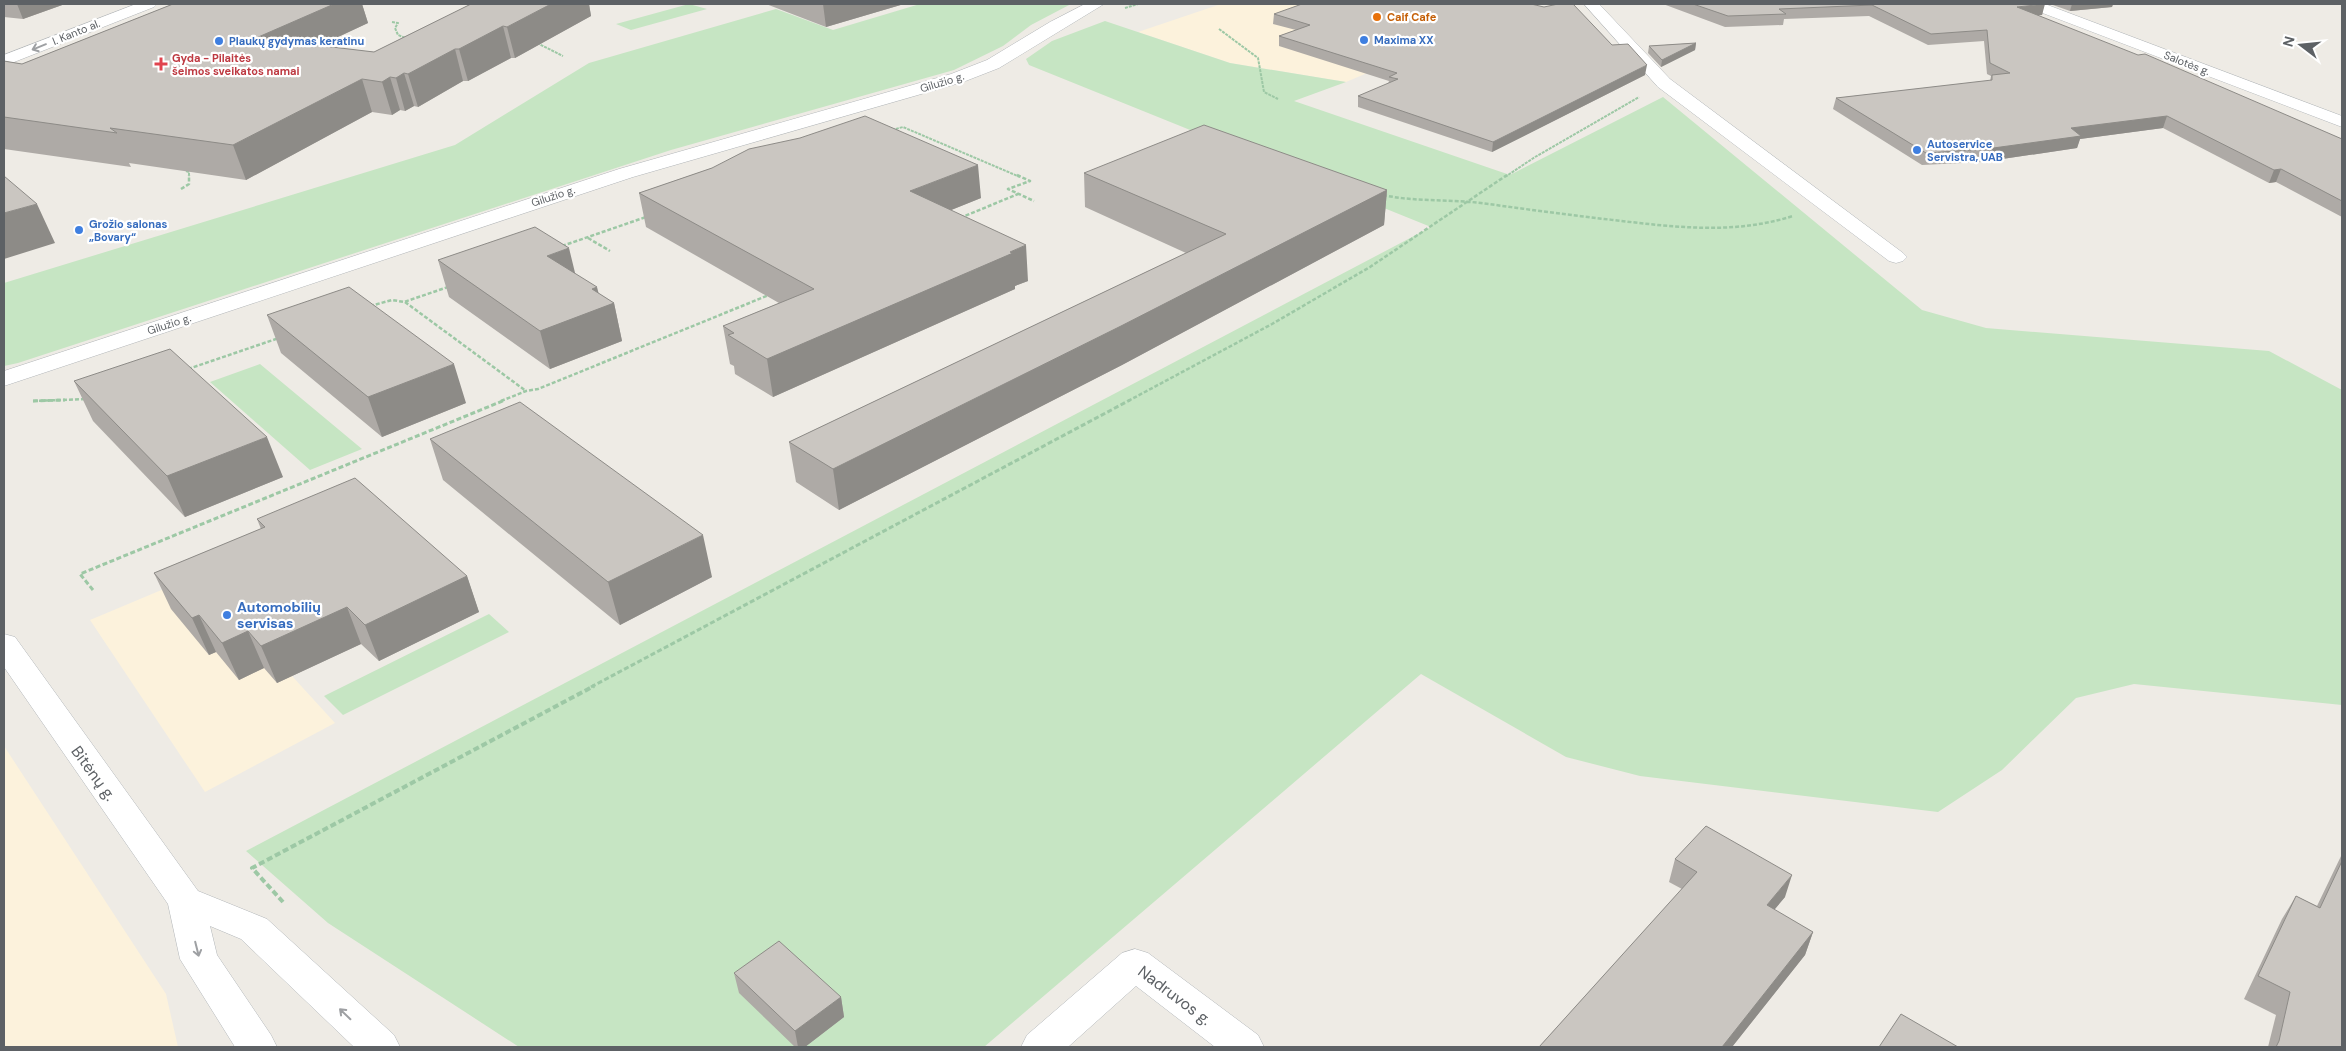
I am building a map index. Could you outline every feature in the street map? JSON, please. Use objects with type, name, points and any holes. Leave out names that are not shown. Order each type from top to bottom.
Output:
[{"type":"street","name":"I. Kanto al.","points":[[4,61],[149,4]]},
{"type":"street","name":"Gilužio g.","points":[[4,379],[626,173],[957,78],[993,64],[1056,25],[1096,4]]},
{"type":"street","points":[[1591,4],[1664,84],[1896,257]]},
{"type":"street","name":"Salotės g.","points":[[2032,4],[2342,122]]},
{"type":"street","name":"Bitėnų g.","points":[[4,644],[30,685],[185,902],[199,959],[257,1047]]},
{"type":"street","points":[[185,902],[254,929],[380,1047]]},
{"type":"street","name":"Nadruvos g.","points":[[1041,1047],[1135,964],[1244,1047]]},
{"type":"path","points":[[392,22],[398,23],[395,28],[398,35],[415,43]]},
{"type":"path","points":[[1219,29],[1258,58],[1264,92],[1278,99]]},
{"type":"path","points":[[531,40],[563,56]]},
{"type":"path","points":[[252,868],[1272,324],[1370,267],[1534,157],[1664,84]]},
{"type":"path","points":[[887,132],[904,127],[1030,181],[1008,190],[1034,200]]},
{"type":"path","points":[[181,189],[189,184],[189,172],[184,170]]},
{"type":"path","points":[[1378,193],[1396,198],[1468,202],[1678,228],[1742,228],[1780,221],[1805,211],[1814,195]]},
{"type":"path","points":[[957,219],[1018,194]]},
{"type":"path","points":[[554,249],[653,215]]},
{"type":"path","points":[[588,238],[610,251]]},
{"type":"path","points":[[404,302],[449,286]]},
{"type":"path","points":[[93,590],[80,574],[526,391],[538,389],[769,295]]},
{"type":"path","points":[[363,308],[392,300],[404,302],[526,391]]},
{"type":"path","points":[[182,372],[281,337]]},
{"type":"path","points":[[31,401],[96,397]]},
{"type":"shaded area","points":[[1221,4],[1530,4],[1346,82],[1230,63],[1138,32]]},
{"type":"shaded area","points":[[221,565],[292,676],[335,723],[205,792],[90,620]]},
{"type":"shaded area","points":[[4,746],[166,994],[178,1047],[4,1047]]},
{"type":"green space","points":[[689,4],[707,9],[631,30],[616,24]]},
{"type":"green space","points":[[920,4],[1071,4],[1031,25],[1003,46],[954,70],[671,150],[4,366],[4,283],[455,145],[589,63],[776,9],[833,30]]},
{"type":"green space","points":[[1105,21],[1230,63],[1346,82],[1294,101],[1510,175],[1663,97],[1922,310],[1986,328],[2269,351],[2342,390],[2342,705],[2134,684],[2076,698],[2002,770],[1938,812],[1640,776],[1566,757],[1421,674],[984,1047],[519,1047],[328,923],[246,851],[1431,227],[1029,65],[1026,59],[1052,41]]},
{"type":"green space","points":[[260,364],[362,449],[310,470],[210,382]]},
{"type":"green space","points":[[489,614],[509,632],[343,715],[324,696]]},
{"type":"building","points":[[173,4],[334,4],[256,38],[374,52],[471,4],[551,4],[507,27],[503,26],[459,49],[455,49],[408,74],[404,73],[396,78],[390,77],[382,82],[362,79],[233,145],[110,128],[117,133],[4,117],[4,61],[22,64]]},
{"type":"building","points":[[1302,4],[1531,4],[1544,7],[1558,4],[1573,4],[1612,45],[1628,44],[1647,65],[1493,142],[1358,96],[1398,79],[1389,77],[1397,73],[1279,36],[1310,25],[1274,14]]},
{"type":"building","points":[[1693,4],[2045,4],[2017,7],[2138,55],[2145,54],[2342,139],[2342,201],[2281,169],[2274,170],[2167,116],[2071,128],[2081,136],[1986,149],[1926,153],[1836,98],[1992,80],[1992,75],[2010,73],[1990,63],[1987,30],[1931,34],[1872,5],[1779,9],[1786,14],[1728,16]]},
{"type":"building","points":[[1696,43],[1662,60],[1649,46]]},
{"type":"building","points":[[865,116],[978,165],[910,191],[1026,245],[1010,252],[1013,253],[767,359],[728,335],[734,333],[723,326],[814,289],[639,193],[712,168],[749,149],[800,138]]},
{"type":"building","points":[[1204,125],[1387,190],[1121,326],[833,469],[789,442],[1226,234],[1084,173]]},
{"type":"building","points":[[4,176],[37,204],[4,213]]},
{"type":"building","points":[[535,227],[569,248],[547,256],[597,287],[592,289],[614,303],[540,331],[438,260]]},
{"type":"building","points":[[349,287],[454,364],[368,397],[267,315]]},
{"type":"building","points":[[170,349],[267,437],[167,476],[74,381]]},
{"type":"building","points":[[520,402],[703,535],[608,582],[430,439]]},
{"type":"building","points":[[355,478],[467,576],[365,625],[347,607],[261,646],[248,631],[222,643],[199,615],[192,618],[154,573],[265,527],[257,519]]},
{"type":"building","points":[[1706,826],[1792,875],[1767,905],[1813,932],[1722,1047],[1539,1047],[1697,872],[1675,859]]},
{"type":"building","points":[[2342,861],[2342,1047],[2276,1047],[2290,992],[2258,976],[2296,896],[2320,908]]},
{"type":"building","points":[[779,941],[841,997],[795,1031],[734,973]]},
{"type":"building","points":[[1901,1014],[1958,1047],[1879,1047]]},
{"type":"place","name":"Caif Cafe","points":[[1377,17]]},
{"type":"place","name":"Maxima XX","points":[[1364,40]]},
{"type":"place","name":"Plaukų gydymas keratinu","points":[[219,41]]},
{"type":"place","name":"Gyda - Pilaitės šeimos sveikatos namai","points":[[161,64]]},
{"type":"place","name":"Autoservice Servistra, UAB","points":[[1917,150]]},
{"type":"place","name":"Grožio salonas „Bovary“","points":[[79,230]]},
{"type":"place","name":"Automobilių servisas","points":[[227,615]]}]
